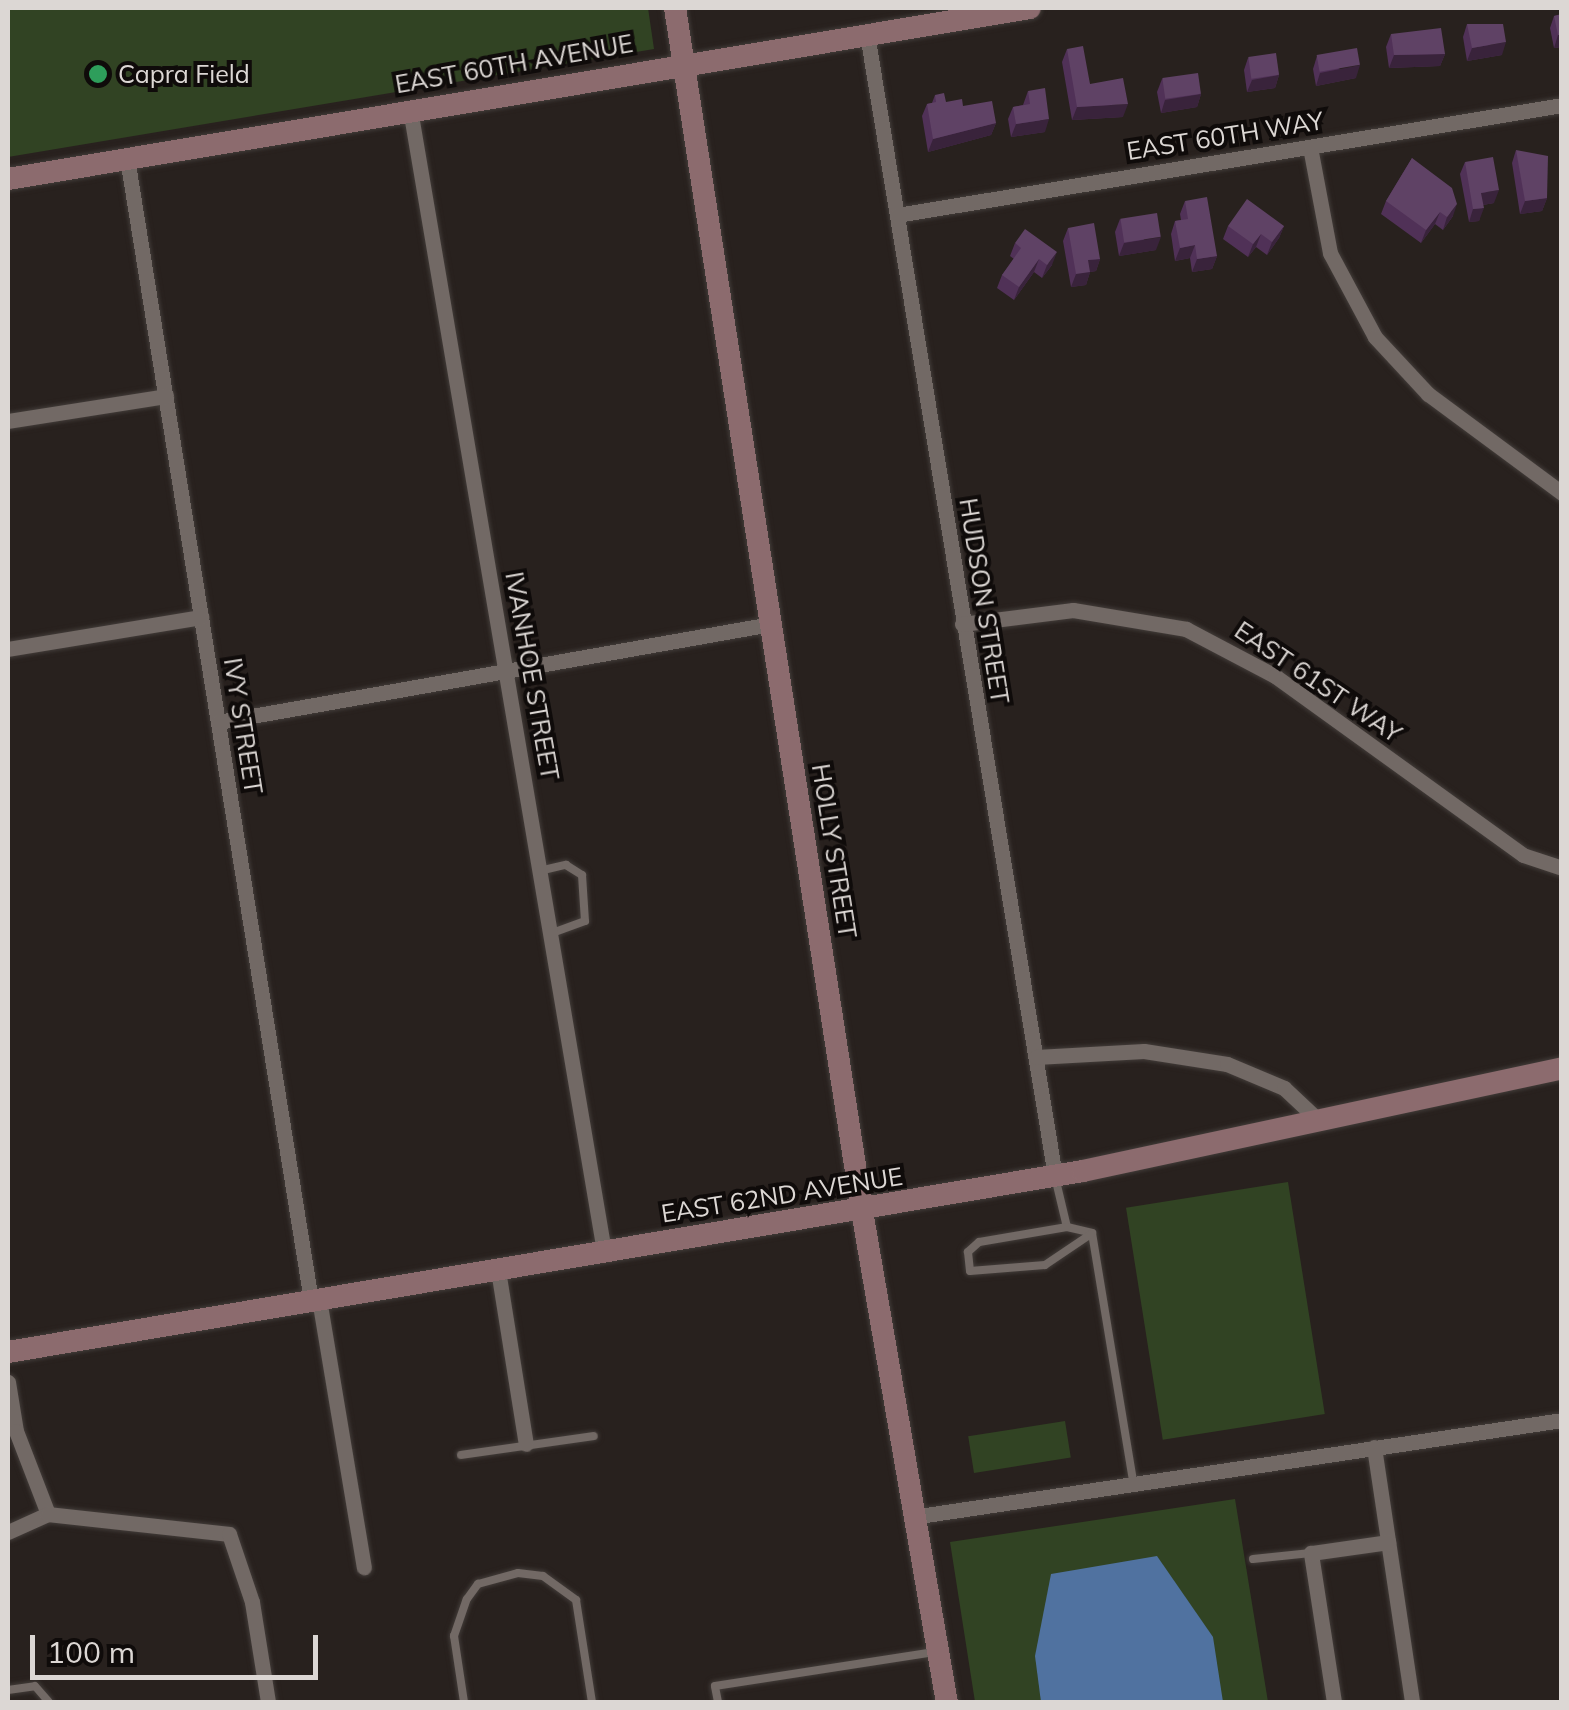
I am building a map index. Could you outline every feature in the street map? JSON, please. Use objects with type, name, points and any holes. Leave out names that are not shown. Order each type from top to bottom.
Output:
[{"type":"street","name":"HOLLY STREET","points":[[675,8],[862,1211],[918,1516],[946,1702]]},
{"type":"street","name":"EAST 60TH AVENUE","points":[[8,178],[684,62],[1030,8]]},
{"type":"street","name":"HUDSON STREET","points":[[867,34],[1055,1176]]},
{"type":"street","name":"EAST 60TH WAY","points":[[896,215],[1562,105]]},
{"type":"street","name":"IVANHOE STREET","points":[[410,110],[604,1251]]},
{"type":"street","points":[[1310,148],[1330,253],[1375,337],[1428,394],[1562,493]]},
{"type":"street","name":"IVY STREET","points":[[128,158],[218,722],[364,1567]]},
{"type":"street","points":[[8,421],[166,396]]},
{"type":"street","name":"EAST 61ST WAY","points":[[962,624],[1073,610],[1186,629],[1275,676],[1523,856],[1562,868]]},
{"type":"street","points":[[8,649],[201,618]]},
{"type":"street","points":[[218,722],[771,624]]},
{"type":"street","points":[[1036,1057],[1144,1051],[1228,1064],[1284,1088],[1318,1118]]},
{"type":"street","name":"EAST 62ND AVENUE","points":[[8,1352],[1055,1176],[1562,1068]]},
{"type":"street","points":[[498,1270],[526,1444]]},
{"type":"street","points":[[8,1382],[16,1431],[48,1514]]},
{"type":"street","points":[[918,1516],[1562,1420]]},
{"type":"street","points":[[1374,1448],[1412,1702]]},
{"type":"street","points":[[8,1532],[48,1514],[229,1534],[252,1602],[268,1702]]},
{"type":"street","points":[[1334,1702],[1311,1553],[1388,1542]]},
{"type":"lane","points":[[539,870],[566,865],[582,875],[585,921],[550,934]]},
{"type":"lane","points":[[1055,1176],[1066,1227]]},
{"type":"lane","points":[[1066,1227],[1092,1233],[1045,1265],[970,1271],[968,1252],[979,1242],[1066,1227]]},
{"type":"lane","points":[[1092,1233],[1133,1484]]},
{"type":"lane","points":[[461,1455],[594,1436]]},
{"type":"lane","points":[[1252,1559],[1311,1553]]},
{"type":"lane","points":[[464,1702],[454,1636],[467,1599],[478,1584],[518,1572],[542,1576],[576,1600],[592,1702]]},
{"type":"lane","points":[[718,1702],[715,1686],[939,1651]]},
{"type":"lane","points":[[8,1690],[35,1686],[49,1702]]},
{"type":"green space","points":[[8,8],[648,8],[654,49],[8,157]]},
{"type":"green space","points":[[1288,1182],[1325,1414],[1163,1440],[1126,1208]]},
{"type":"green space","points":[[1065,1421],[1071,1458],[974,1473],[968,1436]]},
{"type":"green space","points":[[1235,1499],[1268,1702],[975,1702],[950,1542]]},
{"type":"water","points":[[1157,1556],[1213,1637],[1223,1702],[1041,1702],[1035,1656],[1051,1574]]},
{"type":"building","points":[[1562,14],[1562,35],[1558,35],[1554,16]]},
{"type":"building","points":[[1467,24],[1503,24],[1506,42],[1472,48]]},
{"type":"building","points":[[1441,28],[1445,54],[1394,55],[1391,34]]},
{"type":"building","points":[[1083,46],[1090,84],[1123,78],[1128,104],[1077,107],[1067,49]]},
{"type":"building","points":[[1357,48],[1360,65],[1320,72],[1317,55]]},
{"type":"building","points":[[1276,53],[1279,75],[1251,79],[1248,57]]},
{"type":"building","points":[[1198,73],[1201,94],[1165,99],[1162,78]]},
{"type":"building","points":[[1045,88],[1049,119],[1016,124],[1013,107],[1030,104],[1028,91]]},
{"type":"building","points":[[944,93],[946,102],[962,99],[963,106],[992,101],[996,123],[933,139],[927,104],[936,102],[935,95]]},
{"type":"building","points":[[1516,150],[1548,156],[1547,198],[1525,201]]},
{"type":"building","points":[[1493,157],[1499,190],[1481,193],[1484,208],[1473,209],[1465,162]]},
{"type":"building","points":[[1412,158],[1452,188],[1457,204],[1447,217],[1440,212],[1426,230],[1386,201]]},
{"type":"building","points":[[1207,197],[1217,256],[1197,259],[1195,245],[1180,248],[1175,221],[1188,219],[1185,201]]},
{"type":"building","points":[[1247,199],[1284,226],[1272,242],[1261,234],[1253,244],[1228,226]]},
{"type":"building","points":[[1157,213],[1161,237],[1124,242],[1120,219]]},
{"type":"building","points":[[1094,223],[1100,259],[1088,260],[1090,272],[1076,274],[1068,228]]},
{"type":"building","points":[[1025,229],[1057,252],[1047,265],[1039,259],[1019,287],[1002,275],[1021,248],[1015,243]]},
{"type":"place","name":"Capra Field","points":[[98,74]]}]
